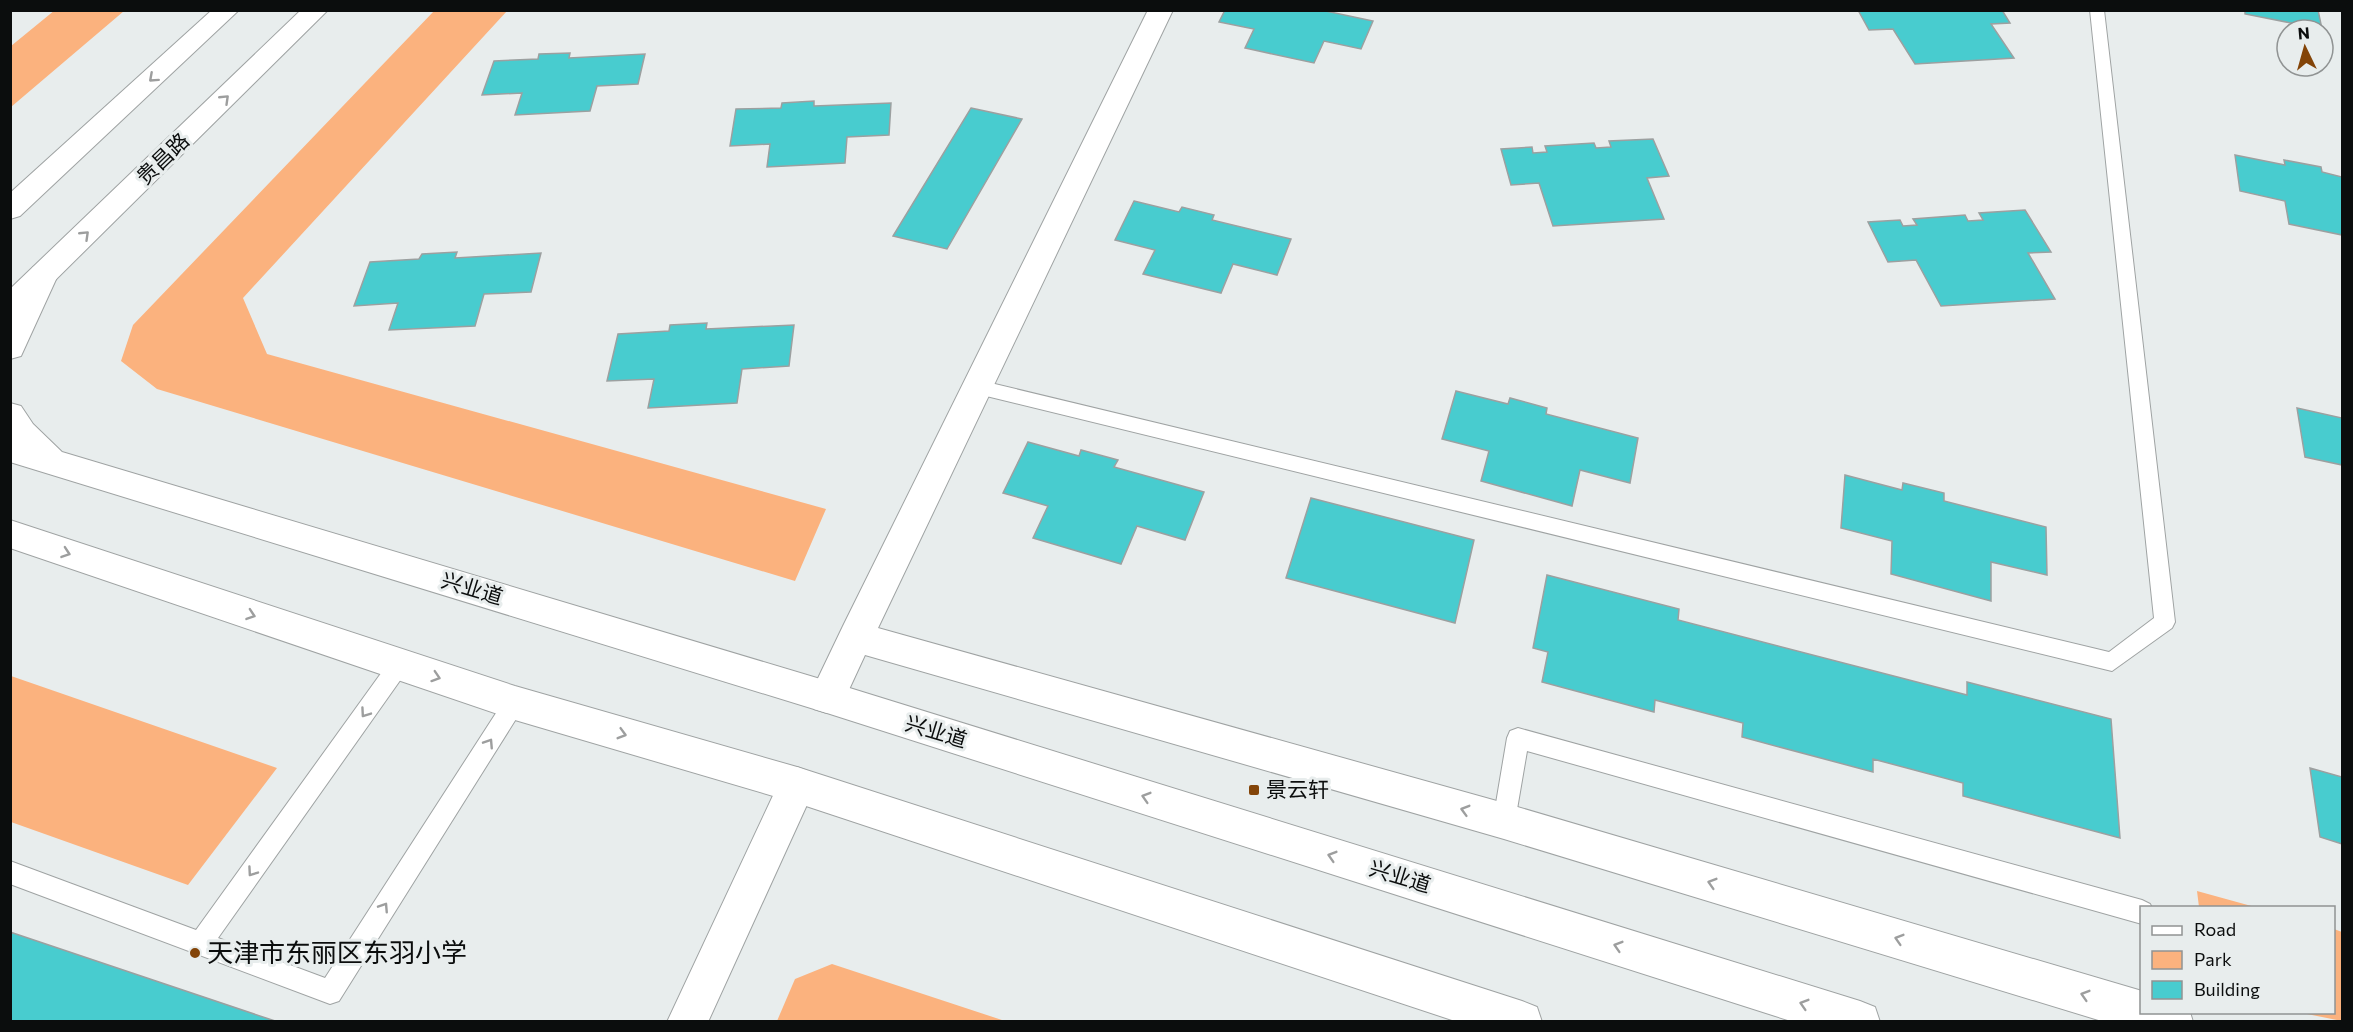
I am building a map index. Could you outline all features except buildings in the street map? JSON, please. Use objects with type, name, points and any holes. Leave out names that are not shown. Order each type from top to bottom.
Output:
[{"type":"main road","points":[[10,209],[227,10]]},
{"type":"main road","name":"贵昌路","points":[[10,307],[316,10]]},
{"type":"main road","points":[[827,697],[1161,10]]},
{"type":"main road","points":[[10,348],[43,275]]},
{"type":"main road","points":[[10,415],[21,433],[57,464]]},
{"type":"main road","name":"兴业道","points":[[10,449],[827,697],[1860,1022]]},
{"type":"main road","points":[[10,534],[515,703],[797,785],[1522,1022]]},
{"type":"main road","points":[[855,638],[1504,821],[2140,1011]]},
{"type":"main road","points":[[687,1022],[797,785]]},
{"type":"main road","points":[[2148,1014],[2174,1022]]},
{"type":"lane","points":[[978,387],[2112,662],[2165,622],[2097,10]]},
{"type":"lane","points":[[200,944],[399,665]]},
{"type":"lane","points":[[10,872],[330,992],[515,703]]},
{"type":"lane","points":[[1504,821],[1518,738],[2140,911]]},
{"type":"green space","points":[[55,10],[124,11],[11,107],[11,46]]},
{"type":"green space","points":[[434,11],[507,11],[243,298],[267,354],[826,509],[795,581],[157,389],[121,361],[133,325]]},
{"type":"green space","points":[[11,676],[277,768],[188,885],[11,822]]},
{"type":"green space","points":[[2197,891],[2251,906],[2199,906]]},
{"type":"green space","points":[[2335,929],[2342,932],[2342,1021],[2307,1014],[2335,1014]]},
{"type":"green space","points":[[832,964],[1005,1021],[777,1021],[795,979]]},
{"type":"place","name":"景云轩","points":[[1254,790]]},
{"type":"place","name":"天津市东丽区东羽小学","points":[[195,953]]}]
